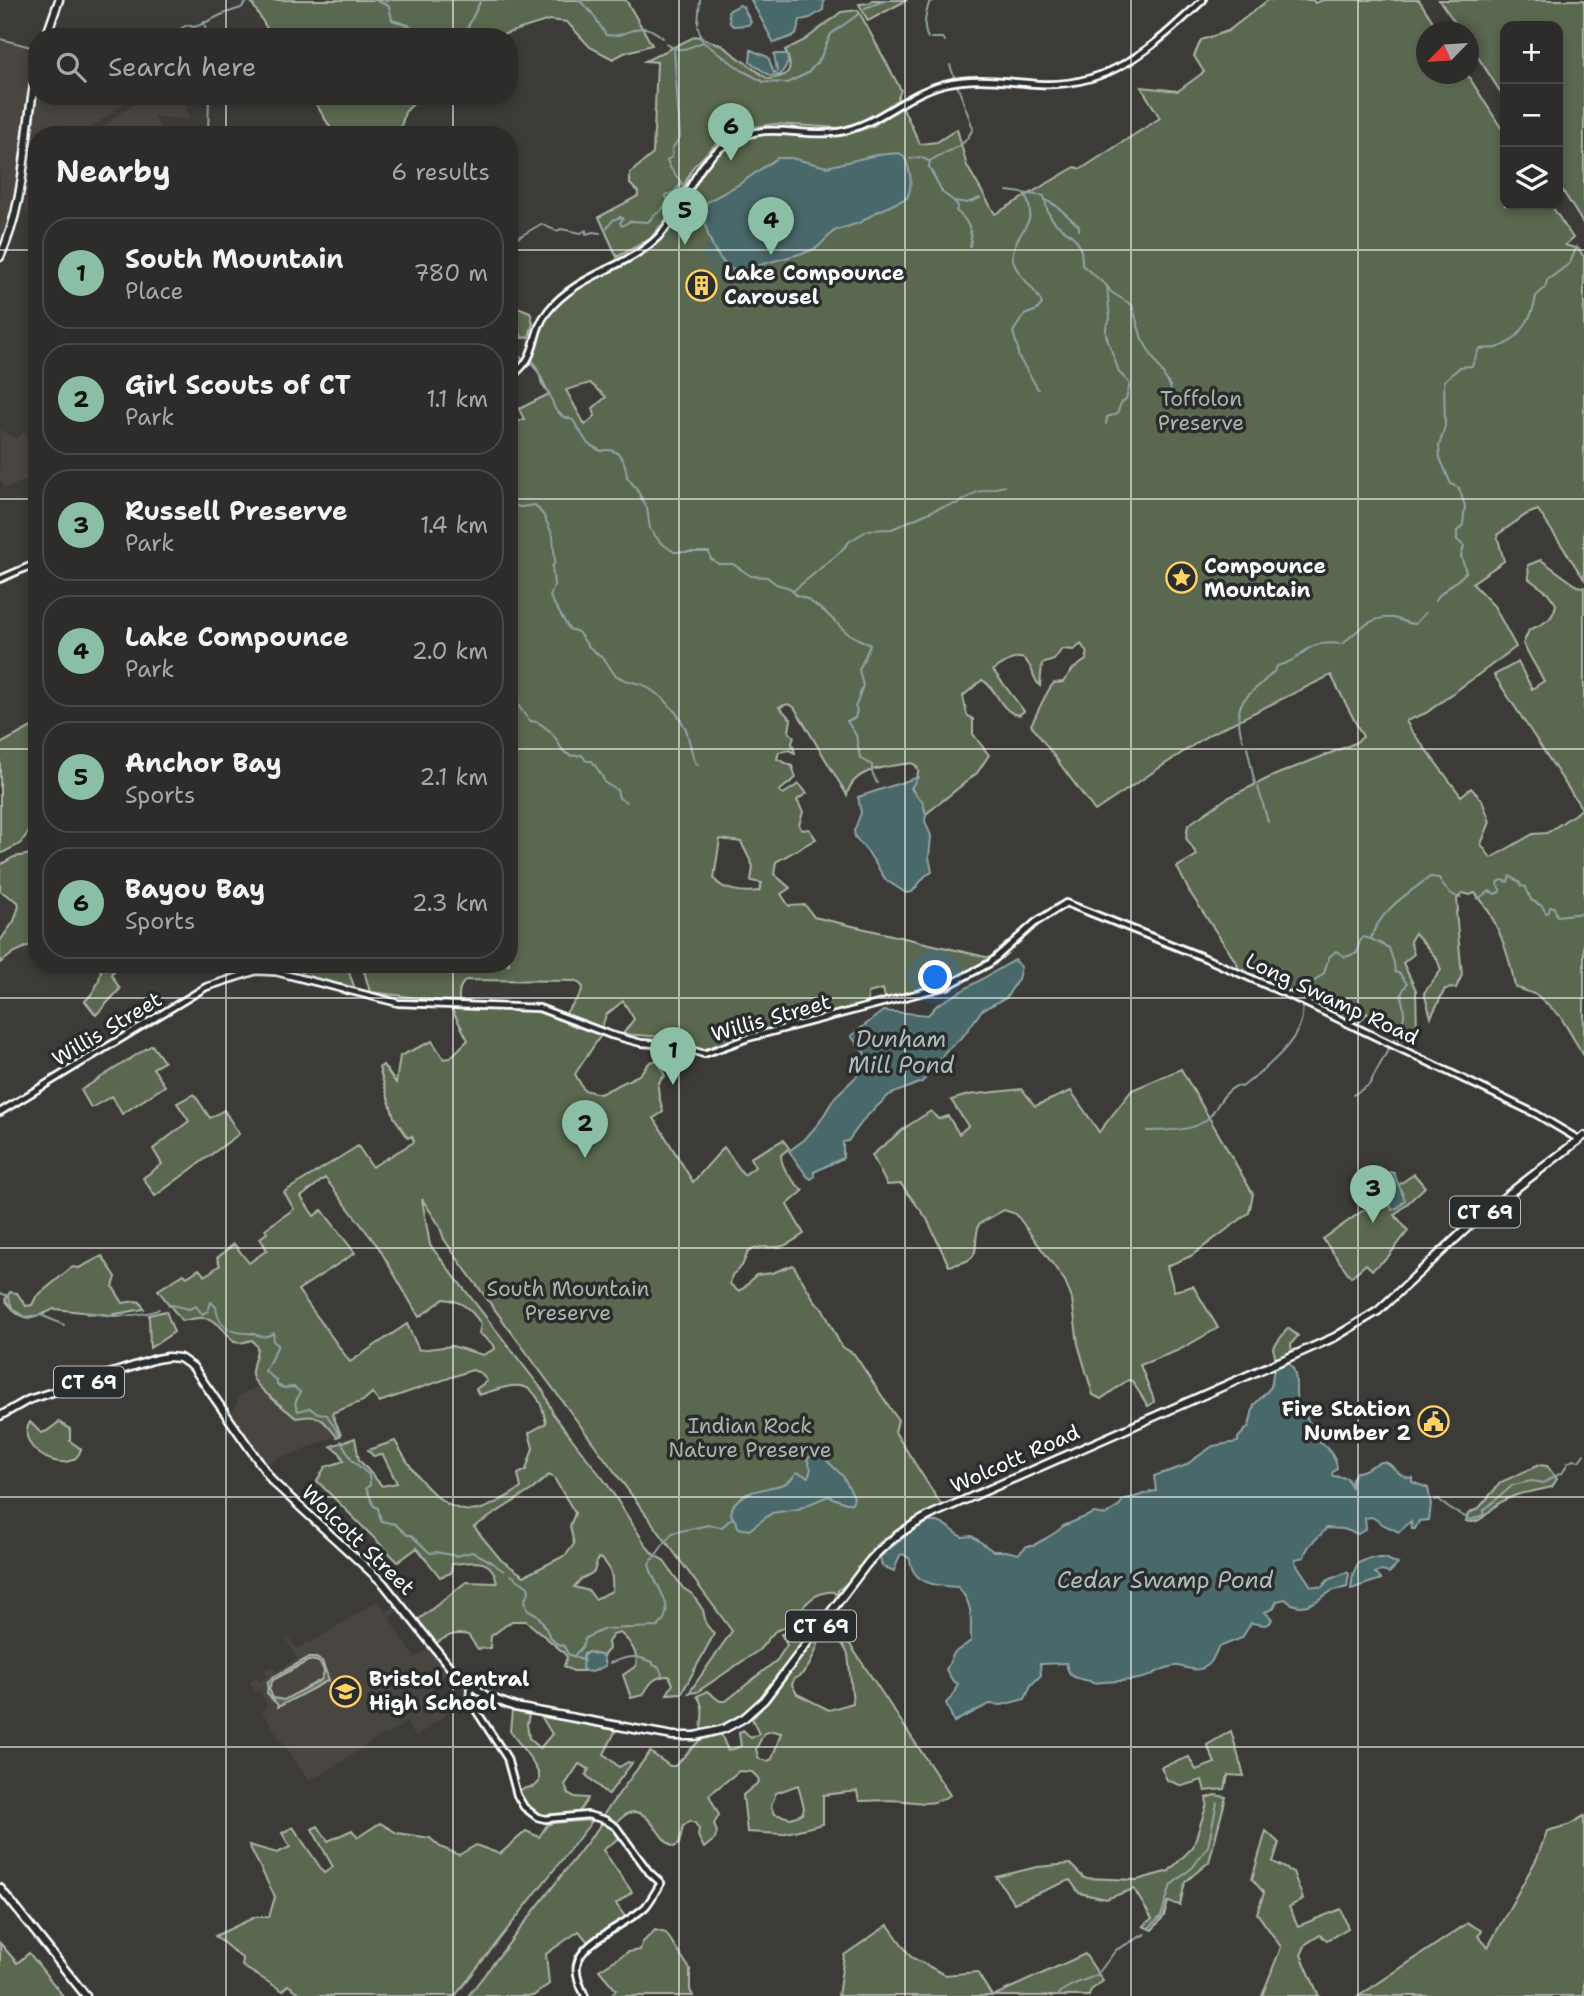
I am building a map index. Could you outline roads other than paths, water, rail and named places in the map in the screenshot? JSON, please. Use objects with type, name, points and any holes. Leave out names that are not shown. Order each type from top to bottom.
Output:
[{"type":"main road","points":[[49,28],[59,0]]},
{"type":"main road","points":[[518,370],[529,360],[543,318],[555,303],[580,282],[637,253],[663,232],[703,165],[717,151],[736,139],[774,130],[820,134],[850,130],[875,120],[925,91],[960,81],[988,79],[1046,84],[1093,78],[1116,69],[1146,51],[1203,0]]},
{"type":"main road","points":[[0,257],[18,208],[30,105]]},
{"type":"main road","points":[[0,579],[28,567]]},
{"type":"main road","name":"Willis Street","points":[[280,973],[398,1003],[539,1008],[611,1035],[641,1043],[675,1045],[704,1054],[748,1038],[958,982],[990,963],[1035,922],[1066,903]]},
{"type":"main road","name":"Long Swamp Road","points":[[1066,903],[1205,958],[1306,1003],[1581,1138]]},
{"type":"main road","name":"Willis Street","points":[[0,1112],[206,987],[250,973]]},
{"type":"main road","name":"Wolcott Road","points":[[471,1687],[495,1700],[524,1710],[673,1737],[706,1735],[732,1725],[764,1700],[867,1563],[905,1529],[935,1513],[1355,1326],[1395,1297],[1480,1216],[1581,1138]]},
{"type":"main road","name":"Wolcott Street","points":[[0,1416],[28,1401],[156,1359],[168,1357],[184,1360],[198,1373],[274,1482],[383,1583],[444,1661],[471,1687],[470,1701],[507,1758],[517,1795],[524,1807],[537,1817],[545,1819],[588,1815],[605,1820],[616,1827],[649,1872],[661,1883],[648,1904],[590,1945],[581,1955],[576,1966],[585,1996]]},
{"type":"main road","points":[[0,1888],[86,1996]]},
{"type":"water","points":[[751,0],[824,0],[823,10],[810,18],[800,20],[796,35],[774,43]]},
{"type":"water","points":[[740,5],[751,22],[748,25],[733,26],[728,11]]},
{"type":"water","points":[[751,50],[768,57],[774,73],[777,71],[774,54],[787,54],[788,63],[780,75],[770,76],[750,62]]},
{"type":"water","points":[[899,153],[904,156],[911,182],[907,198],[859,223],[834,231],[818,247],[745,269],[733,270],[714,249],[705,220],[707,202],[738,185],[777,158],[791,158],[827,167],[876,155]]},
{"type":"water","points":[[918,777],[911,788],[922,801],[926,814],[925,821],[931,836],[929,857],[932,872],[925,876],[912,892],[906,893],[886,880],[855,837],[854,831],[861,813],[858,797]]},
{"type":"water","name":"Dunham Mill Pond","points":[[1015,960],[1021,967],[1018,979],[1006,998],[982,1010],[964,1035],[944,1053],[939,1064],[922,1082],[889,1095],[865,1118],[848,1141],[843,1142],[843,1158],[814,1172],[811,1179],[807,1176],[789,1151],[804,1140],[819,1123],[835,1097],[861,1072],[865,1054],[851,1036],[883,1011],[928,1015],[937,1005]]},
{"type":"water","points":[[1390,1172],[1394,1173],[1405,1200],[1392,1210],[1379,1179]]},
{"type":"water","name":"Cedar Swamp Pond","points":[[1288,1362],[1294,1371],[1297,1403],[1307,1413],[1307,1419],[1317,1433],[1319,1442],[1335,1460],[1337,1468],[1332,1473],[1333,1476],[1347,1478],[1351,1486],[1356,1472],[1380,1462],[1390,1464],[1402,1475],[1412,1478],[1412,1482],[1428,1488],[1431,1504],[1429,1520],[1419,1521],[1415,1529],[1412,1529],[1411,1521],[1399,1532],[1372,1517],[1365,1518],[1366,1529],[1358,1534],[1343,1529],[1326,1528],[1308,1548],[1304,1557],[1296,1559],[1295,1562],[1311,1586],[1322,1587],[1328,1580],[1347,1572],[1347,1587],[1332,1591],[1308,1605],[1296,1606],[1285,1599],[1277,1601],[1273,1609],[1265,1612],[1272,1619],[1270,1623],[1251,1623],[1242,1638],[1219,1647],[1212,1661],[1200,1669],[1171,1666],[1148,1677],[1092,1683],[1071,1675],[1066,1663],[1040,1664],[1041,1675],[1031,1685],[1025,1699],[1002,1705],[989,1704],[954,1722],[946,1703],[958,1684],[946,1670],[954,1653],[971,1641],[971,1613],[967,1601],[958,1587],[935,1585],[921,1579],[912,1568],[910,1559],[903,1554],[900,1555],[894,1571],[882,1566],[880,1557],[910,1532],[929,1522],[947,1526],[962,1537],[972,1536],[993,1551],[1018,1554],[1063,1526],[1094,1513],[1105,1515],[1118,1507],[1124,1499],[1156,1491],[1154,1476],[1184,1466],[1213,1446],[1238,1442],[1238,1438],[1249,1426],[1254,1405],[1271,1387],[1274,1368]]},
{"type":"water","points":[[811,1456],[822,1456],[843,1476],[854,1497],[852,1503],[828,1496],[798,1509],[772,1513],[749,1530],[739,1528],[731,1514],[738,1500],[752,1492],[786,1483],[797,1472],[808,1477],[811,1469],[807,1459]]},
{"type":"water","points":[[1370,1558],[1385,1558],[1398,1564],[1389,1573],[1375,1573],[1381,1579],[1351,1589],[1358,1563]]},
{"type":"water","points":[[588,1652],[603,1656],[605,1666],[592,1672],[585,1671],[582,1668],[583,1656]]},
{"type":"waterway","points":[[182,28],[187,25],[200,25],[241,8],[249,0]]},
{"type":"waterway","points":[[375,0],[389,6],[392,20],[414,28]]},
{"type":"waterway","points":[[467,28],[481,0]]},
{"type":"waterway","points":[[579,0],[592,13],[606,35],[647,28],[663,38]]},
{"type":"waterway","points":[[698,24],[700,0]]},
{"type":"waterway","points":[[865,8],[887,0]]},
{"type":"waterway","points":[[928,38],[925,29],[926,16],[929,3],[935,0]]},
{"type":"waterway","points":[[666,43],[679,49],[703,42],[743,71],[764,82],[787,83],[808,73],[820,59],[831,34],[860,13]]},
{"type":"waterway","points":[[204,22],[205,28]]},
{"type":"waterway","points":[[698,27],[702,40]]},
{"type":"waterway","points":[[931,38],[942,38],[945,41]]},
{"type":"waterway","points":[[0,39],[28,46]]},
{"type":"waterway","points":[[607,228],[613,220],[620,217],[623,218],[620,223],[622,226],[630,221],[648,222],[661,211],[668,200],[665,195],[673,193],[682,183],[667,160],[672,157],[672,149],[680,137],[674,50]]},
{"type":"waterway","points":[[950,65],[954,77]]},
{"type":"waterway","points":[[957,85],[973,128],[960,146],[930,161],[929,167],[943,193],[954,201],[967,203],[980,198]]},
{"type":"waterway","points":[[208,126],[209,105]]},
{"type":"waterway","points":[[910,159],[920,157],[929,161]]},
{"type":"waterway","points":[[1007,191],[1044,196],[1053,220],[1079,244],[1082,265],[1107,286],[1110,319],[1106,335],[1119,372],[1130,384],[1126,399],[1121,403],[1117,414],[1107,417],[1106,424]]},
{"type":"waterway","points":[[1024,193],[1029,204],[1029,219],[1015,244],[1013,260],[1042,304],[1037,310],[1024,315],[1013,332],[1018,356],[1038,389]]},
{"type":"waterway","points":[[1045,200],[1079,226],[1079,230]]},
{"type":"waterway","points":[[955,202],[958,206],[956,211],[970,231],[970,246]]},
{"type":"waterway","points":[[518,238],[541,224],[557,231],[561,229],[581,233],[586,230],[586,234],[600,233]]},
{"type":"waterway","points":[[1549,279],[1570,263],[1577,246]]},
{"type":"waterway","points":[[707,247],[725,270],[723,277],[719,276],[706,257],[707,247]]},
{"type":"waterway","points":[[1435,601],[1466,572],[1461,556],[1464,546],[1457,540],[1457,531],[1463,525],[1465,506],[1459,488],[1451,484],[1440,458],[1439,446],[1445,426],[1444,381],[1460,367],[1472,366],[1479,349],[1496,348],[1518,335],[1532,312],[1536,296],[1545,288],[1547,280]]},
{"type":"waterway","points":[[1107,286],[1111,292],[1132,305],[1142,339],[1170,386],[1173,401]]},
{"type":"waterway","points":[[518,356],[526,360]]},
{"type":"waterway","points":[[529,361],[539,373],[542,385],[549,393],[555,409],[562,416],[573,420],[588,444],[601,451],[613,451],[621,456],[627,477],[647,508],[650,529],[660,542],[674,552],[709,552],[711,559],[719,564],[733,564],[751,576],[767,577],[776,584],[790,588],[796,595],[807,599],[825,612],[847,633],[870,645],[859,670],[863,686],[855,707],[855,718],[847,721],[856,735],[860,758],[872,765],[877,783]]},
{"type":"waterway","points":[[793,591],[850,541],[868,530],[892,529],[939,508],[959,503],[977,492],[1005,486]]},
{"type":"waterway","points":[[518,506],[535,505],[544,516],[553,536],[554,585],[550,597],[569,629],[578,632],[588,646],[605,660],[615,675],[644,685],[664,699],[686,729],[694,760],[698,765]]},
{"type":"waterway","points":[[1243,740],[1239,719],[1241,705],[1277,666],[1288,663],[1319,644],[1343,644],[1371,621],[1393,618],[1415,624],[1425,613]]},
{"type":"waterway","points":[[518,704],[531,721],[554,735],[565,752],[574,756],[582,755],[586,761],[592,761],[605,783],[617,790],[619,798],[626,802]]},
{"type":"waterway","points":[[1247,747],[1255,784]]},
{"type":"waterway","points":[[1258,787],[1268,822]]},
{"type":"waterway","points":[[1477,899],[1490,891],[1495,894],[1501,891],[1497,883],[1502,880],[1508,882],[1510,876],[1526,887],[1531,900],[1542,906],[1546,913],[1550,907],[1554,907],[1557,916],[1584,913]]},
{"type":"waterway","points":[[1304,999],[1311,996],[1309,986],[1324,973],[1329,957],[1336,951],[1345,957],[1357,953],[1363,937],[1371,939],[1387,912],[1430,877],[1439,878],[1448,891],[1461,898]]},
{"type":"waterway","points":[[1371,939],[1389,948],[1395,972],[1400,974],[1407,984],[1401,996],[1403,1019],[1393,1043]]},
{"type":"waterway","points":[[1147,1131],[1190,1128],[1205,1121],[1228,1092],[1236,1086],[1242,1087],[1283,1051],[1298,1028],[1302,1004]]},
{"type":"waterway","points":[[1353,1095],[1369,1085],[1390,1046]]},
{"type":"waterway","points":[[0,1293],[8,1296],[13,1309],[28,1318],[41,1315],[64,1325]]},
{"type":"waterway","points":[[168,1304],[189,1309],[196,1306],[202,1314],[208,1311],[211,1302],[216,1307],[222,1324],[230,1330],[262,1337],[274,1333],[273,1341],[278,1345],[265,1371],[277,1381],[277,1385],[284,1388],[294,1387],[300,1392],[295,1404],[298,1411],[310,1408],[327,1415],[340,1436]]},
{"type":"waterway","points":[[87,1314],[125,1316],[159,1309]]},
{"type":"waterway","points":[[341,1441],[352,1460],[369,1475],[370,1485],[366,1488],[374,1506],[378,1508],[381,1521],[395,1524],[430,1553],[456,1556],[472,1552],[504,1571]]},
{"type":"waterway","points":[[1435,1500],[1439,1499],[1450,1509],[1471,1520],[1483,1515],[1484,1510],[1513,1485],[1532,1481],[1543,1483],[1563,1472],[1568,1463],[1579,1461],[1584,1454]]},
{"type":"waterway","points":[[574,1656],[582,1647],[585,1638],[605,1629],[658,1627],[664,1619],[666,1603],[649,1564],[672,1533],[708,1525],[722,1527],[732,1518]]},
{"type":"waterway","points":[[511,1575],[528,1587],[529,1592],[525,1599],[527,1609],[541,1619],[550,1637],[564,1646],[568,1654],[584,1661]]},
{"type":"waterway","points":[[610,1663],[629,1657],[641,1658],[659,1667],[663,1677]]},
{"type":"waterway","points":[[1149,1928],[1161,1916],[1171,1885],[1193,1867],[1208,1846],[1217,1803]]},
{"type":"waterway","points":[[1058,1996],[1072,1985],[1097,1975],[1116,1950],[1145,1934]]},
{"type":"place","name":"Bayou Bay","points":[[731,161]]},
{"type":"place","name":"Anchor Bay","points":[[685,245]]},
{"type":"place","name":"Lake Compounce","points":[[771,255]]},
{"type":"place","name":"Lake Compounce Carousel","points":[[701,285]]},
{"type":"place","name":"Compounce Mountain","points":[[1181,578]]},
{"type":"place","name":"South Mountain","points":[[673,1085]]},
{"type":"place","name":"Girl Scouts of CT","points":[[585,1158]]},
{"type":"place","name":"Russell Preserve","points":[[1373,1223]]},
{"type":"place","name":"Fire Station Number 2","points":[[1434,1421]]},
{"type":"place","name":"Bristol Central High School","points":[[346,1691]]},
{"type":"park label","name":"Toffolon Preserve","points":[[1201,411]]},
{"type":"park label","name":"South Mountain Preserve","points":[[568,1301]]},
{"type":"park label","name":"Indian Rock Nature Preserve","points":[[750,1438]]}]
